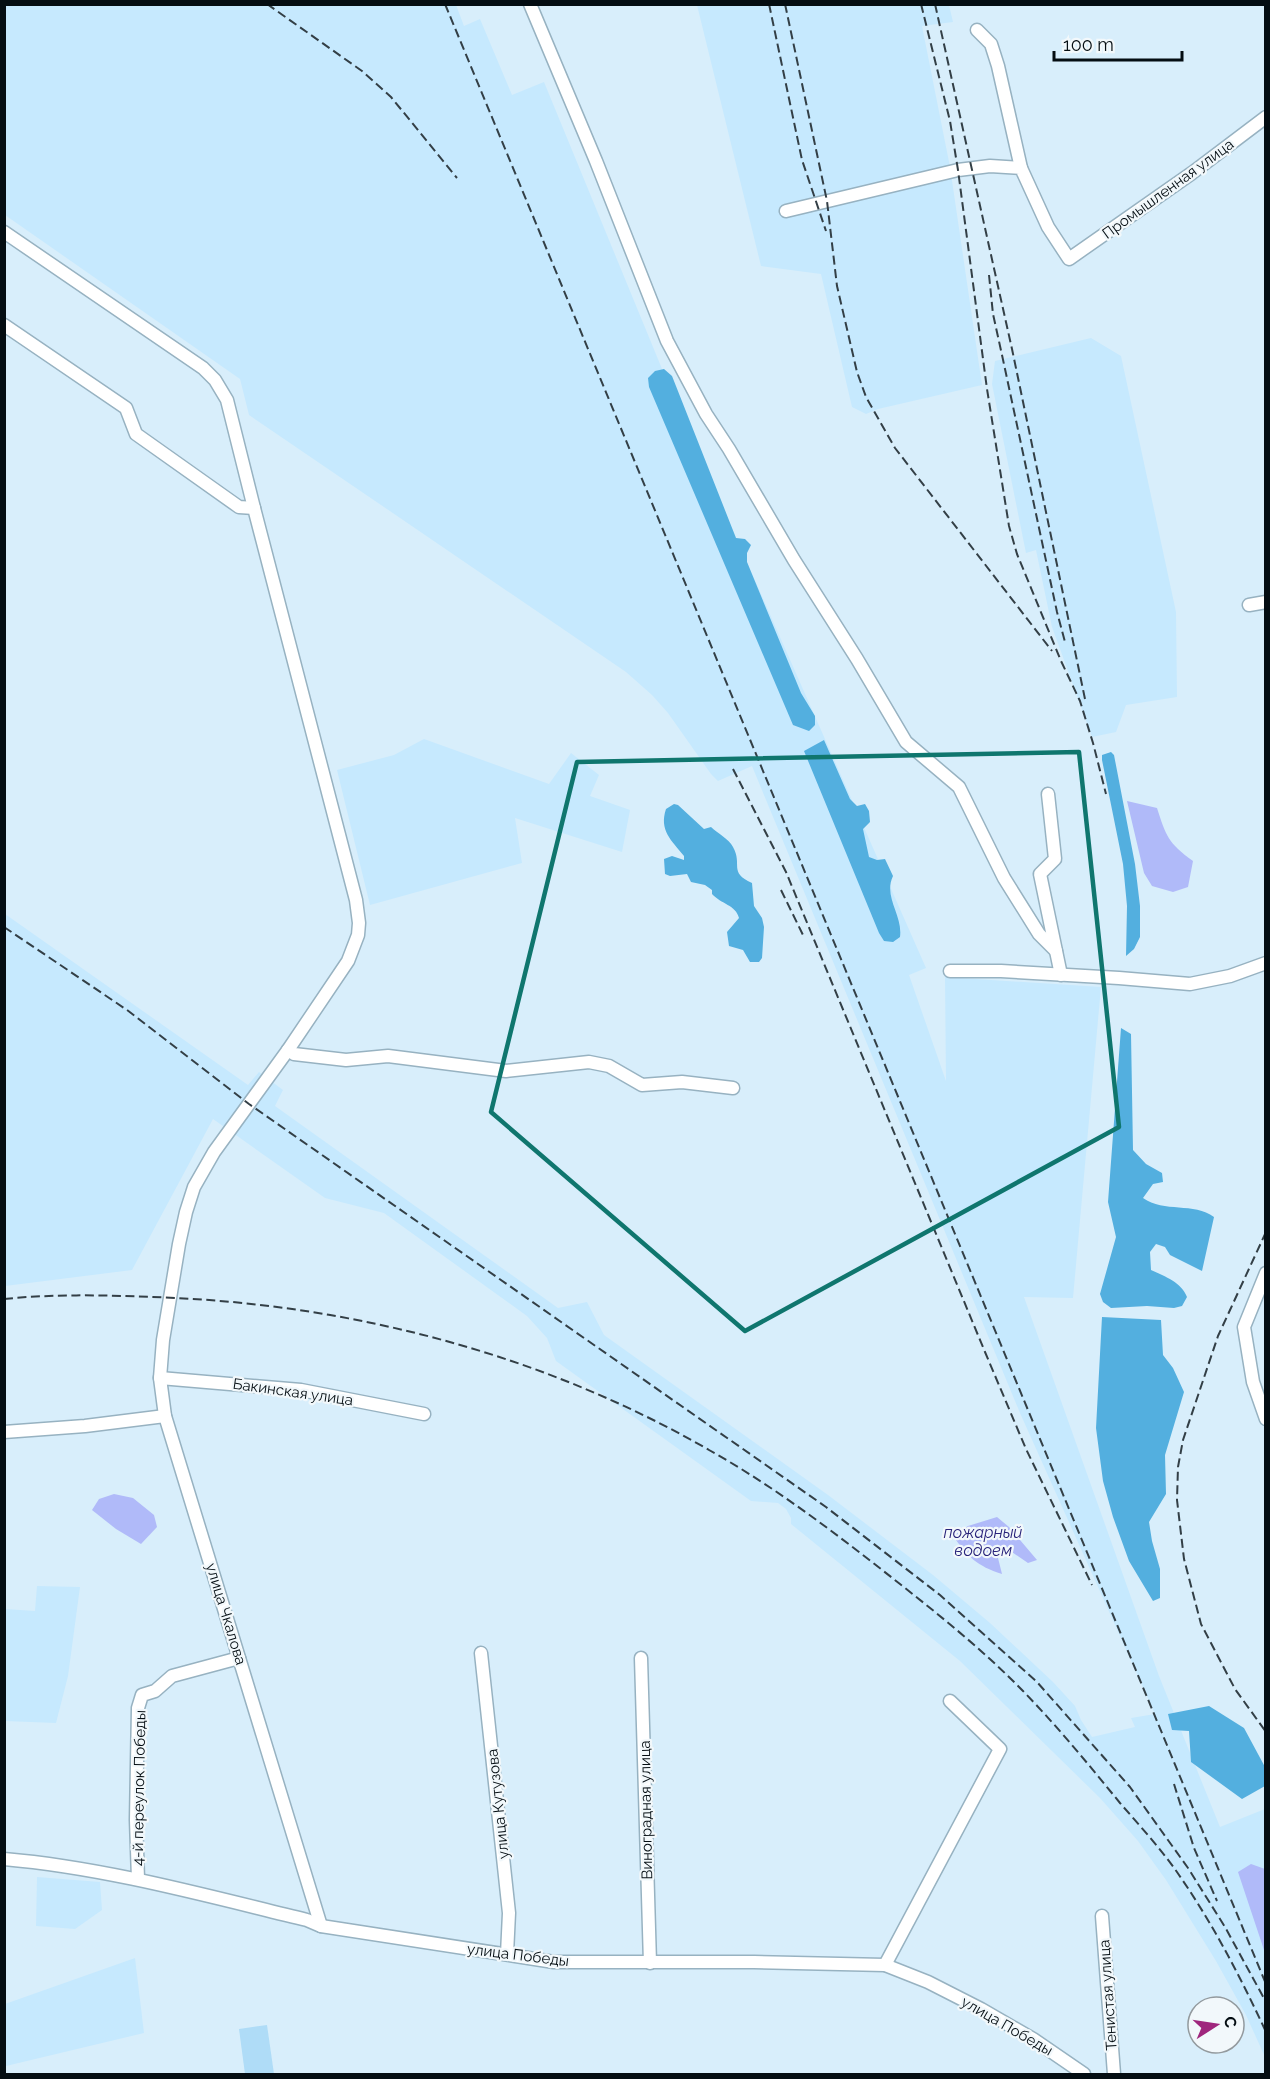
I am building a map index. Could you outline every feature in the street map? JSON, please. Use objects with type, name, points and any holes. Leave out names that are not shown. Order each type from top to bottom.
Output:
[{"type":"street","points":[[530,4],[596,161],[667,341],[706,414],[906,742],[959,787],[1004,878],[1039,934],[1056,951]]},
{"type":"street","points":[[786,211],[958,170],[990,166],[1021,168],[991,44],[977,30]]},
{"type":"street","name":"Промышленная улица","points":[[1021,168],[1048,227],[1069,259],[1192,173],[1266,117]]},
{"type":"street","name":"улица Чкалова","points":[[4,232],[203,368],[215,380],[227,400],[356,900],[358,935],[348,960],[198,1178],[186,1212],[163,1340],[160,1378],[165,1416],[321,1926]]},
{"type":"street","points":[[4,326],[126,408],[136,434],[239,507],[254,508]]},
{"type":"street","points":[[1249,605],[1266,602]]},
{"type":"street","points":[[1048,794],[1054,859],[1040,874],[1061,975]]},
{"type":"street","points":[[950,971],[1061,975],[1190,984],[1230,976],[1266,963]]},
{"type":"street","points":[[288,1050],[294,1054],[346,1060],[388,1056],[506,1071],[590,1062],[609,1066],[642,1085],[682,1083],[733,1088]]},
{"type":"street","points":[[1266,1273],[1244,1327],[1253,1382],[1266,1419]]},
{"type":"street","name":"Бакинская улица","points":[[160,1378],[301,1390],[424,1414]]},
{"type":"street","points":[[4,1432],[86,1426],[165,1416]]},
{"type":"street","name":"улица Кутузова","points":[[481,1653],[509,1912],[507,1954]]},
{"type":"street","name":"4-й переулок Победы","points":[[138,1879],[136,1820],[138,1708],[142,1695],[154,1691],[172,1676],[239,1658]]},
{"type":"street","name":"Виноградная улица","points":[[641,1658],[650,1963]]},
{"type":"street","points":[[885,1965],[1000,1749],[950,1701]]},
{"type":"street","name":"улица Победы","points":[[4,1859],[52,1863],[138,1879],[307,1920],[321,1926],[554,1962],[754,1962],[885,1965],[928,1982],[981,2009],[1033,2039],[1082,2074]]},
{"type":"street","name":"Тенистая улица","points":[[1102,1916],[1114,2074]]},
{"type":"highlighted area","points":[[1079,752],[1119,1127],[745,1331],[491,1112],[577,762]]},
{"type":"shaded area","points":[[5,5],[456,5],[464,26],[480,19],[512,95],[544,82],[667,381],[926,968],[909,975],[946,1081],[945,977],[1101,987],[1073,1298],[1024,1297],[1159,1676],[1220,1827],[1265,1809],[1265,2057],[1246,2015],[1246,1995],[1235,1995],[1166,1880],[1138,1841],[1100,1798],[960,1661],[791,1524],[791,1518],[786,1509],[778,1503],[751,1501],[556,1361],[547,1338],[527,1316],[384,1213],[325,1198],[213,1119],[132,1270],[5,1286],[5,914],[248,1085],[259,1072],[283,1090],[275,1106],[558,1308],[587,1302],[604,1335],[828,1495],[933,1575],[990,1623],[1053,1682],[1075,1706],[1092,1737],[1135,1727],[1131,1718],[1155,1714],[1020,1413],[752,766],[718,781],[668,713],[626,672],[249,415],[240,379],[5,215]]},
{"type":"shaded area","points":[[697,5],[949,5],[953,22],[922,26],[950,167],[982,385],[878,409],[866,414],[852,407],[821,274],[761,266]]},
{"type":"shaded area","points":[[1091,338],[1121,356],[1176,612],[1177,697],[1126,705],[1116,732],[1092,737],[1052,627],[1036,550],[1026,553],[992,384],[995,361]]},
{"type":"shaded area","points":[[664,369],[672,376],[736,538],[745,539],[751,545],[747,553],[747,562],[801,693],[815,716],[815,725],[809,731],[793,725],[649,387],[648,378],[655,371]]},
{"type":"shaded area","points":[[424,739],[549,784],[571,753],[599,775],[590,796],[630,810],[622,852],[515,818],[522,863],[370,905],[337,770],[394,755]]},
{"type":"shaded area","points":[[824,740],[850,799],[857,806],[865,804],[869,811],[870,822],[863,829],[869,857],[877,860],[885,859],[893,876],[890,891],[899,921],[900,937],[893,942],[884,941],[879,933],[804,751]]},
{"type":"shaded area","points":[[1111,752],[1114,755],[1135,864],[1140,906],[1140,937],[1134,949],[1126,956],[1127,906],[1123,864],[1102,760],[1102,755]]},
{"type":"shaded area","points":[[674,804],[704,829],[711,827],[733,847],[738,872],[752,883],[754,906],[762,918],[764,927],[762,958],[759,962],[750,962],[743,950],[729,946],[727,932],[739,918],[732,907],[712,894],[712,890],[705,885],[691,882],[687,874],[670,876],[665,874],[664,859],[672,856],[684,860],[684,856],[665,829],[666,809]]},
{"type":"shaded area","points":[[1121,1028],[1131,1034],[1133,1150],[1146,1164],[1162,1173],[1163,1182],[1153,1184],[1143,1198],[1160,1205],[1206,1212],[1214,1217],[1202,1271],[1170,1255],[1165,1247],[1156,1244],[1150,1252],[1151,1270],[1181,1287],[1187,1297],[1182,1306],[1174,1308],[1147,1306],[1111,1308],[1103,1302],[1100,1294],[1116,1237],[1108,1202]]},
{"type":"shaded area","points":[[1102,1317],[1161,1320],[1163,1355],[1173,1368],[1184,1392],[1165,1455],[1166,1494],[1149,1522],[1160,1569],[1160,1598],[1153,1601],[1129,1561],[1103,1481],[1096,1428]]},
{"type":"shaded area","points":[[37,1586],[80,1587],[68,1676],[56,1723],[5,1721],[5,1609],[35,1611]]},
{"type":"shaded area","points":[[1209,1706],[1244,1728],[1265,1767],[1265,1786],[1242,1799],[1191,1762],[1189,1731],[1172,1730],[1168,1714]]},
{"type":"shaded area","points":[[37,1877],[100,1882],[102,1910],[75,1929],[36,1926]]},
{"type":"shaded area","points":[[135,1958],[144,2033],[6,2066],[5,2004]]},
{"type":"shaded area","points":[[267,2025],[274,2074],[245,2074],[239,2029]]},
{"type":"water","points":[[1127,801],[1157,808],[1163,826],[1173,844],[1193,861],[1188,887],[1173,892],[1152,886],[1144,873]]},
{"type":"water","points":[[114,1494],[133,1498],[154,1515],[157,1527],[141,1544],[116,1529],[92,1510],[99,1499]]},
{"type":"water","name":"пожарный водоем","points":[[997,1517],[1009,1527],[1037,1560],[1028,1563],[1009,1550],[997,1554],[1002,1574],[974,1560],[953,1536],[968,1526]]},
{"type":"water","points":[[1251,1864],[1265,1869],[1265,1953],[1238,1872]]},
{"type":"railway","points":[[267,4],[362,71],[391,97],[457,178]]},
{"type":"railway","points":[[445,4],[1266,1984]]},
{"type":"railway","points":[[769,4],[802,160],[826,231]]},
{"type":"railway","points":[[785,4],[827,201],[837,286],[857,372],[866,397],[895,448],[1052,651]]},
{"type":"railway","points":[[921,4],[950,121],[987,389],[1009,526],[1017,554],[1080,701],[1106,794]]},
{"type":"railway","points":[[935,4],[1012,349],[1085,699]]},
{"type":"railway","points":[[989,275],[993,314],[1065,642]]},
{"type":"railway","points":[[733,769],[786,872],[1026,1449],[1092,1585]]},
{"type":"railway","points":[[781,890],[803,935]]},
{"type":"railway","points":[[4,927],[127,1010],[249,1104],[826,1507],[940,1595],[1037,1682],[1130,1787],[1188,1868],[1225,1927],[1266,2002]]},
{"type":"railway","points":[[1266,1232],[1218,1336],[1183,1440],[1178,1467],[1177,1500],[1184,1559],[1201,1624],[1235,1689],[1266,1732]]},
{"type":"railway","points":[[4,1299],[97,1295],[225,1301],[369,1322],[440,1339],[578,1386],[645,1416],[709,1450],[783,1496],[854,1548],[994,1663],[1049,1718],[1172,1866],[1215,1932],[1266,2032]]},
{"type":"railway","points":[[1174,1784],[1194,1848],[1217,1901]]}]
